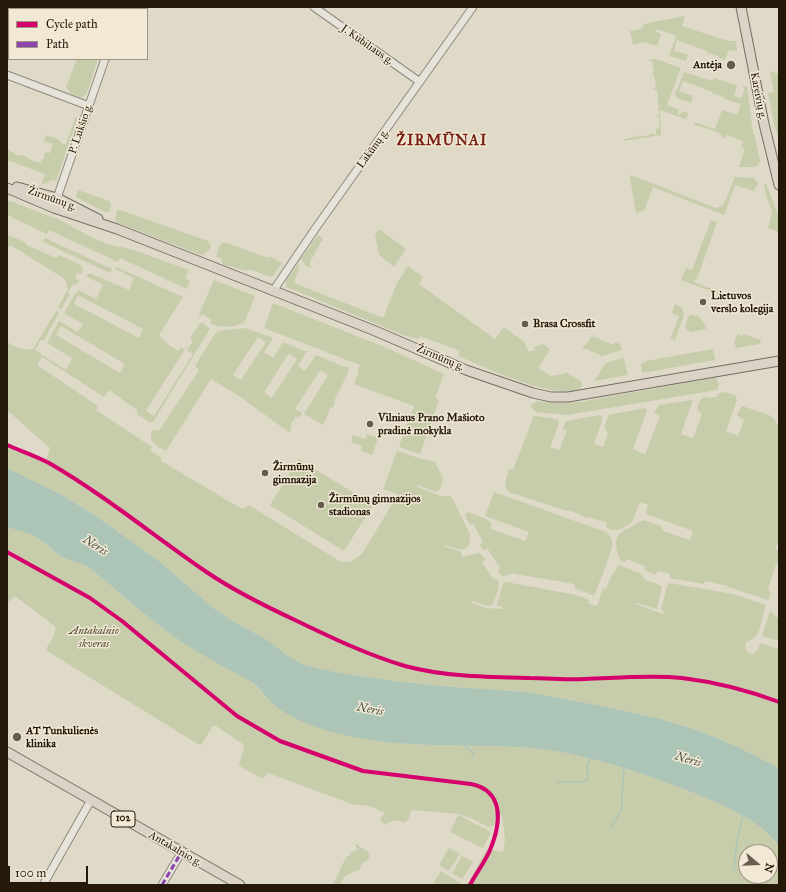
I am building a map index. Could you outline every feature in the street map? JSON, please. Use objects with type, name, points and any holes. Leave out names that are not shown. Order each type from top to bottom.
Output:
[{"type":"main road","name":"Kareivių g.","points":[[742,7],[764,124],[779,184]]},
{"type":"main road","name":"Žirmūnų g.","points":[[7,184],[57,198],[117,229]]},
{"type":"main road","name":"Žirmūnų g.","points":[[7,188],[54,208],[117,229],[373,330],[466,370],[533,394],[558,397],[579,396],[779,361]]},
{"type":"main road","points":[[54,208],[57,198]]},
{"type":"main road","name":"Antakalnio g.","points":[[7,752],[240,885]]},
{"type":"street","name":"J. Kubiliaus g.","points":[[314,7],[420,82]]},
{"type":"street","name":"Lakūnų g.","points":[[273,291],[319,223],[473,7]]},
{"type":"street","name":"P. Lukšio g.","points":[[57,198],[105,60]]},
{"type":"street","points":[[7,75],[88,106]]},
{"type":"street","points":[[43,885],[91,800]]},
{"type":"street","points":[[162,885],[181,852]]},
{"type":"green space","points":[[685,16],[682,26],[728,41],[736,41],[737,51],[729,50],[725,60],[719,58],[719,56],[707,53],[707,51],[677,40],[674,51],[688,55],[686,61],[669,56],[676,36],[657,29],[656,32],[661,34],[657,46],[643,42],[633,45],[630,31],[641,29],[644,24]]},
{"type":"green space","points":[[656,59],[681,68],[667,105],[679,110],[678,114],[680,115],[682,111],[688,113],[686,119],[715,129],[722,110],[737,115],[741,104],[724,99],[724,97],[712,93],[713,92],[683,81],[679,91],[693,96],[691,103],[677,98],[675,94],[684,72],[713,81],[714,78],[736,85],[734,96],[741,98],[745,89],[742,88],[747,86],[752,126],[760,160],[758,165],[753,167],[739,167],[745,149],[741,148],[743,141],[727,135],[725,139],[718,132],[694,125],[694,122],[660,110],[661,135],[624,141],[624,139],[635,137],[635,134],[637,137],[650,135],[650,132],[652,134],[656,134],[656,129],[659,128],[659,117],[655,116],[659,114],[657,90],[653,89],[656,87],[654,74],[651,74],[654,71],[652,61],[648,60]]},
{"type":"green space","points":[[77,60],[98,60],[87,93],[81,98],[71,94],[66,87]]},
{"type":"green space","points":[[770,71],[779,74],[779,139],[774,124],[768,93],[774,92]]},
{"type":"green space","points":[[78,117],[56,181],[51,180],[48,183],[42,184],[45,174],[7,160],[8,149],[16,155],[25,156],[33,161],[41,163],[42,159],[44,159],[45,152],[50,153],[53,144],[44,141],[46,135],[59,140],[63,144],[66,144],[75,118]]},
{"type":"green space","points":[[631,175],[716,208],[724,204],[735,177],[754,178],[758,183],[754,191],[735,185],[724,215],[653,187],[644,211],[636,213],[630,177]]},
{"type":"green space","points":[[766,183],[779,217],[779,232],[768,228],[772,213],[765,191],[764,185]]},
{"type":"green space","points":[[78,190],[109,201],[111,205],[110,210],[107,213],[76,197]]},
{"type":"green space","points":[[7,200],[60,220],[89,236],[110,245],[131,249],[189,270],[185,278],[190,281],[187,289],[120,258],[118,262],[49,230],[47,234],[7,215]]},
{"type":"green space","points":[[117,210],[208,241],[211,246],[207,252],[201,255],[117,223],[115,219]]},
{"type":"green space","points":[[711,220],[717,222],[697,279],[695,279],[694,282],[727,295],[726,297],[681,280],[686,268],[692,270]]},
{"type":"green space","points":[[379,229],[406,249],[394,267],[379,255],[375,235]]},
{"type":"green space","points":[[8,235],[56,258],[59,255],[81,266],[82,274],[77,273],[75,278],[79,280],[76,285],[73,284],[68,292],[70,294],[61,309],[58,307],[68,289],[65,279],[12,246],[7,247]]},
{"type":"green space","points":[[318,235],[323,240],[310,262],[311,268],[306,266],[301,259]]},
{"type":"green space","points":[[45,238],[112,269],[110,273],[43,242]]},
{"type":"green space","points":[[224,242],[268,258],[270,256],[282,263],[273,276],[222,264],[221,258],[216,257],[220,245]]},
{"type":"green space","points":[[298,264],[299,267],[294,283],[383,318],[397,283],[408,266],[423,277],[419,284],[495,339],[504,327],[524,342],[529,352],[535,350],[534,347],[543,344],[550,349],[538,368],[551,376],[564,374],[565,372],[582,382],[582,387],[571,391],[557,391],[521,382],[458,356],[460,351],[420,336],[419,339],[406,336],[286,287],[286,280]]},
{"type":"green space","points":[[116,267],[183,297],[159,335],[169,345],[178,351],[181,347],[185,349],[146,411],[154,416],[193,354],[187,350],[193,341],[190,338],[200,323],[203,323],[210,329],[153,422],[149,422],[137,414],[137,410],[109,390],[104,397],[42,357],[37,365],[98,406],[96,410],[152,447],[150,451],[162,458],[161,461],[242,509],[249,505],[341,562],[350,562],[362,554],[394,501],[397,494],[383,489],[397,451],[435,462],[443,478],[440,490],[435,492],[418,485],[417,487],[441,496],[450,496],[452,498],[470,534],[469,545],[461,550],[445,545],[444,546],[461,552],[462,557],[480,553],[486,560],[482,562],[494,580],[498,579],[496,597],[491,606],[486,606],[472,601],[471,603],[486,608],[502,609],[502,606],[497,606],[497,604],[503,584],[506,582],[576,595],[589,600],[588,603],[597,606],[603,588],[606,589],[611,576],[619,565],[642,574],[644,579],[662,586],[657,609],[635,604],[663,614],[664,611],[661,610],[669,583],[733,594],[766,605],[758,634],[746,642],[745,648],[752,654],[758,650],[760,643],[779,649],[779,768],[740,748],[700,731],[661,719],[597,705],[527,692],[395,681],[340,673],[304,665],[288,656],[269,641],[231,620],[212,607],[159,561],[96,516],[62,495],[7,468],[7,447],[45,463],[50,448],[7,410],[7,342],[20,348],[33,349],[56,311],[59,313],[44,340],[41,340],[35,350],[66,370],[72,358],[47,343],[59,321],[78,332],[83,324],[64,313],[79,290],[96,299],[103,285],[86,276],[88,274],[129,290],[134,278],[115,269]],"holes":[[[78,295],[143,329],[139,338],[74,304]],[[61,326],[125,364],[120,373],[56,335]]]},
{"type":"green space","points":[[214,280],[255,296],[244,323],[235,326],[222,327],[210,323],[212,320],[202,314],[200,316],[199,314]]},
{"type":"green space","points":[[273,303],[387,348],[444,374],[435,398],[439,400],[420,454],[399,447],[414,406],[354,384],[360,365],[264,328]]},
{"type":"green space","points":[[675,304],[682,308],[684,315],[675,340],[670,339],[679,316],[672,313]]},
{"type":"green space","points":[[690,315],[698,316],[706,326],[706,329],[691,332],[687,330],[685,326]]},
{"type":"green space","points":[[245,328],[273,338],[264,352],[273,358],[283,342],[307,351],[298,366],[305,371],[316,355],[348,367],[349,371],[334,401],[333,408],[331,407],[323,425],[304,414],[328,375],[320,370],[295,409],[302,413],[299,418],[296,416],[294,420],[296,422],[292,421],[290,433],[239,396],[211,379],[166,451],[154,443],[151,437],[153,430],[159,431],[199,370],[195,366],[218,331]],"holes":[[[258,337],[266,342],[241,380],[233,375]],[[289,353],[297,359],[272,398],[264,392]]]},
{"type":"green space","points":[[737,334],[742,336],[743,334],[761,340],[760,344],[736,348],[734,344]]},
{"type":"green space","points":[[592,336],[614,345],[616,342],[620,344],[622,350],[602,356],[586,349],[582,349]]},
{"type":"green space","points":[[713,349],[715,360],[642,373],[641,364],[646,361]]},
{"type":"green space","points":[[622,358],[624,359],[628,375],[594,381],[606,363]]},
{"type":"green space","points":[[713,378],[716,379],[719,385],[717,390],[567,415],[536,412],[531,407],[532,404],[538,401],[557,403],[580,402]]},
{"type":"green space","points":[[725,392],[735,395],[737,400],[726,431],[738,436],[744,420],[737,415],[742,406],[769,415],[775,420],[779,429],[779,538],[775,549],[779,551],[779,563],[776,564],[768,590],[771,593],[768,600],[728,586],[705,581],[704,584],[670,578],[670,574],[657,571],[656,575],[644,570],[645,566],[627,559],[625,562],[621,561],[616,547],[618,536],[620,533],[643,520],[661,526],[663,531],[690,540],[693,531],[646,514],[648,505],[640,502],[632,522],[622,528],[613,530],[606,527],[607,523],[589,517],[587,518],[569,510],[567,511],[509,492],[506,488],[505,484],[509,469],[513,470],[533,418],[531,417],[535,416],[558,420],[559,423],[550,447],[559,450],[567,431],[563,429],[566,421],[600,415],[602,417],[602,421],[594,444],[603,447],[608,434],[604,427],[609,415],[645,408],[647,411],[633,449],[645,454],[660,416],[654,413],[659,405],[693,400],[681,434],[693,438],[702,414],[697,408],[701,399],[707,396],[708,398],[717,397],[717,394]]},
{"type":"green space","points":[[367,434],[378,438],[372,455],[361,451],[362,446],[351,442],[353,435],[365,439]]},
{"type":"green space","name":"Žirmūnų gimnazijos stadionas","points":[[299,459],[373,505],[344,551],[270,505]]},
{"type":"green space","points":[[494,492],[607,533],[611,539],[612,546],[605,569],[594,596],[575,588],[574,584],[510,573],[510,575],[506,574],[506,576],[502,576],[498,572],[500,568],[487,548],[484,550],[480,545],[483,542],[473,523],[470,525],[465,515],[468,512],[486,519],[491,523],[491,529],[525,541],[529,532],[485,516]]},
{"type":"green space","name":"Antakalnio skveras","points":[[7,527],[32,535],[45,542],[56,553],[91,569],[145,615],[164,629],[253,683],[275,704],[310,723],[337,733],[384,742],[530,748],[573,754],[614,765],[676,786],[741,815],[752,821],[771,837],[777,844],[738,844],[738,884],[778,884],[778,845],[779,885],[467,885],[487,849],[503,852],[505,840],[502,814],[493,826],[488,827],[459,814],[411,810],[409,819],[404,823],[398,820],[389,822],[385,825],[380,819],[385,813],[371,807],[365,805],[353,805],[268,773],[264,778],[261,778],[241,767],[239,764],[244,748],[243,744],[216,726],[213,726],[201,745],[196,743],[47,651],[47,647],[53,638],[56,627],[15,596],[7,603]]},
{"type":"green space","points":[[770,611],[779,619],[779,641],[762,636]]},
{"type":"green space","points":[[458,815],[491,832],[483,848],[450,832]]},
{"type":"green space","points":[[357,844],[370,854],[369,859],[363,863],[359,870],[350,873],[345,877],[340,885],[333,885],[346,857],[349,856],[352,851],[355,852],[357,849],[355,845]]},
{"type":"green space","points":[[449,848],[460,854],[449,871],[439,865]]},
{"type":"green space","points":[[462,856],[473,862],[462,879],[452,873]]},
{"type":"green space","points":[[441,871],[462,884],[432,885]]},
{"type":"water","name":"Neris","points":[[7,468],[62,495],[96,516],[159,561],[212,607],[231,620],[269,641],[288,656],[304,665],[340,673],[395,681],[527,692],[661,719],[700,731],[740,748],[779,768],[779,846],[752,821],[730,809],[656,779],[593,759],[572,754],[530,748],[384,742],[336,733],[295,718],[274,705],[253,683],[203,655],[158,625],[91,569],[56,553],[45,542],[32,535],[7,527]]},
{"type":"waterway","points":[[464,746],[473,752],[472,757]]},
{"type":"waterway","points":[[557,782],[582,782],[588,780],[587,764],[590,760],[589,759]]},
{"type":"waterway","points":[[610,829],[622,808],[624,769]]},
{"type":"waterway","points":[[734,870],[737,840],[743,816]]},
{"type":"marked path","points":[[162,885],[181,853]]},
{"type":"cycle path","points":[[7,445],[44,460],[70,476],[208,573],[241,593],[337,640],[391,662],[420,670],[483,677],[571,679],[646,677],[682,678],[731,687],[779,702]]},
{"type":"cycle path","points":[[7,552],[90,598],[122,621],[237,716],[280,741],[363,771],[471,784],[482,788],[490,794],[495,801],[498,820],[494,840],[490,850],[470,885]]},
{"type":"place","name":"Antėja","points":[[731,65]]},
{"type":"place","name":"Lietuvos verslo kolegija","points":[[703,302]]},
{"type":"place","name":"Brasa Crossfit","points":[[525,324]]},
{"type":"place","name":"Vilniaus Prano Mašioto pradinė mokykla","points":[[370,424]]},
{"type":"place","name":"Žirmūnų gimnazija","points":[[265,473]]},
{"type":"place","name":"Žirmūnų gimnazijos stadionas","points":[[321,505]]},
{"type":"place","name":"AT Tunkulienės klinika","points":[[17,737]]},
{"type":"district","name":"ŽIRMŪNAI","points":[[442,141]]}]
